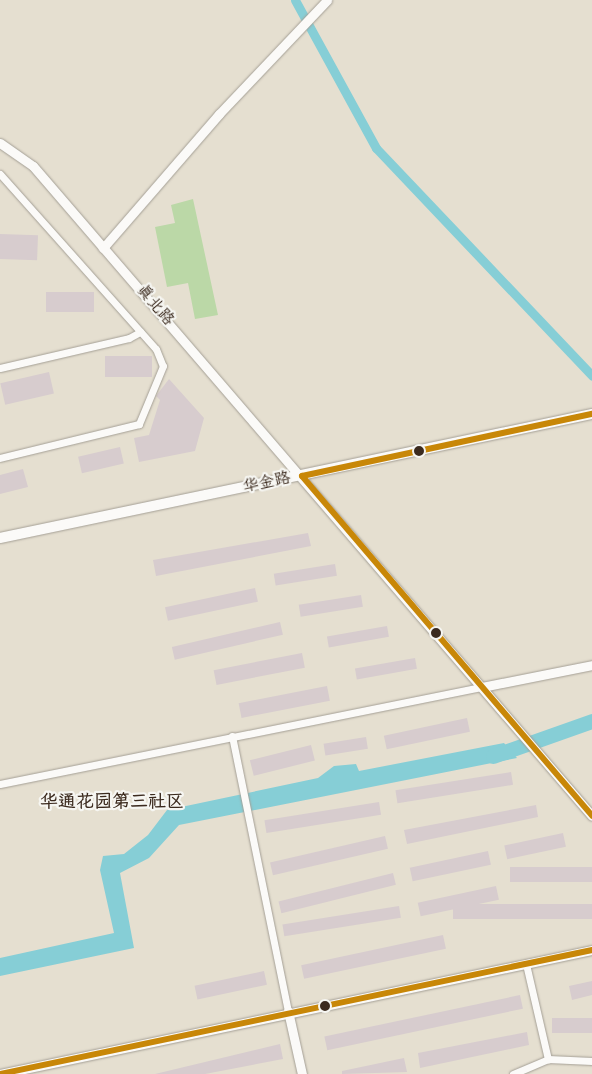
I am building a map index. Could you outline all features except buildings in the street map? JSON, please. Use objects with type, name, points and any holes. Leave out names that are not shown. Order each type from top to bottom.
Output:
[{"type":"main road","name":"华金路","points":[[0,538],[592,414]]},
{"type":"street","points":[[103,248],[327,0]]},
{"type":"street","name":"真北路","points":[[0,143],[33,166],[302,476],[592,816]]},
{"type":"street","points":[[0,174],[140,332],[163,366],[139,424],[0,458]]},
{"type":"street","points":[[0,368],[129,338],[140,332]]},
{"type":"street","points":[[0,784],[592,665]]},
{"type":"street","points":[[232,736],[302,1074]]},
{"type":"street","points":[[0,1074],[288,1011],[592,950]]},
{"type":"street","points":[[526,964],[548,1059]]},
{"type":"street","points":[[513,1074],[548,1059],[592,1061]]},
{"type":"green space","points":[[193,199],[218,315],[195,319],[188,283],[167,287],[155,227],[175,223],[171,205]]},
{"type":"water","points":[[504,743],[517,758],[179,825],[149,858],[120,873],[134,948],[0,976],[0,958],[114,933],[100,870],[103,856],[124,854],[148,835],[167,810],[318,778],[334,766],[356,764],[359,771]]},
{"type":"waterway","points":[[295,0],[376,148],[592,376]]},
{"type":"waterway","points":[[493,756],[592,721]]},
{"type":"transit line","points":[[302,476],[592,414]]},
{"type":"transit line","points":[[302,476],[592,816]]},
{"type":"transit line","points":[[0,1074],[592,950]]},
{"type":"district","name":"华通花园第三社区","points":[[112,804]]}]
